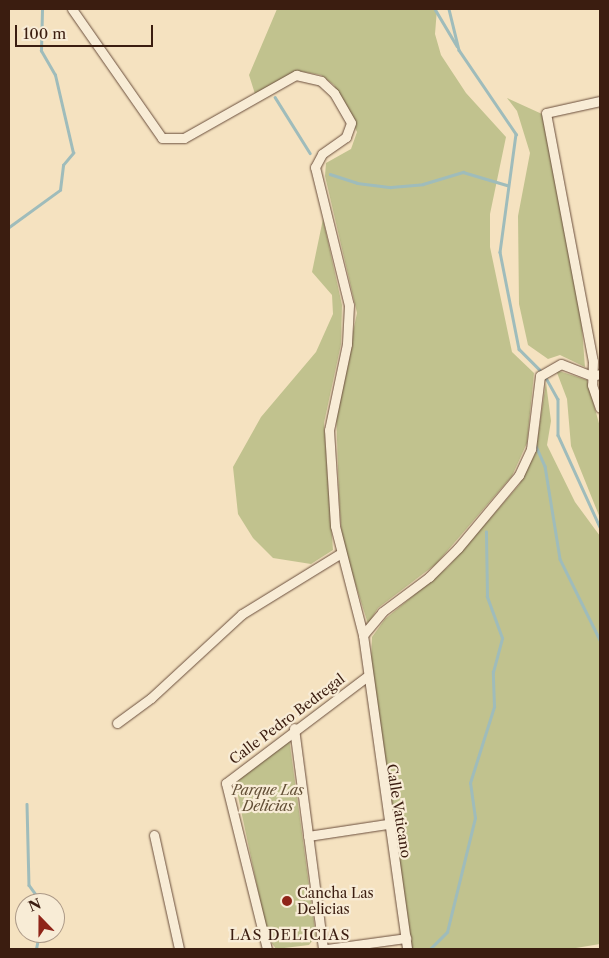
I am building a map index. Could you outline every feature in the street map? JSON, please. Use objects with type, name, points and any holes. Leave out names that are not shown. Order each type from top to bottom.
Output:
[{"type":"street","name":"Calle Vaticano","points":[[72,9],[162,138],[184,138],[296,74],[322,81],[334,93],[351,123],[346,137],[322,154],[315,167],[349,304],[347,344],[329,430],[341,553],[363,635],[366,677],[407,949]]},
{"type":"street","points":[[600,101],[546,112],[596,375],[600,408]]},
{"type":"street","points":[[363,635],[382,612],[435,571],[519,475],[531,449],[540,376],[550,367],[561,364],[596,375]]},
{"type":"street","points":[[117,723],[151,698],[242,614],[341,553]]},
{"type":"street","name":"Calle Pedro Bedregal","points":[[267,949],[226,783],[294,728],[366,677]]},
{"type":"street","points":[[294,728],[322,949]]},
{"type":"street","points":[[308,836],[387,824]]},
{"type":"street","points":[[154,835],[179,949]]},
{"type":"street","points":[[326,949],[406,938]]},
{"type":"green space","points":[[277,9],[437,9],[435,34],[441,55],[466,93],[506,137],[490,214],[490,247],[512,352],[534,373],[527,443],[512,476],[436,564],[378,608],[368,624],[342,541],[336,412],[357,313],[325,176],[326,163],[351,149],[357,132],[334,85],[321,75],[299,71],[255,94],[249,75]]},
{"type":"green space","points":[[507,98],[542,114],[581,316],[585,367],[560,355],[548,359],[528,345],[519,304],[518,216],[530,153],[517,111]]},
{"type":"green space","points":[[323,219],[342,305],[341,344],[324,423],[333,550],[311,564],[273,558],[253,538],[238,514],[233,467],[261,417],[316,352],[333,314],[332,295],[312,272]]},
{"type":"green space","points":[[556,370],[587,380],[600,427],[600,518],[571,446],[567,399]]},
{"type":"green space","points":[[546,383],[551,421],[547,445],[575,502],[600,536],[600,944],[570,949],[412,949],[371,663],[372,637],[385,619],[448,567],[519,485],[535,454]]},
{"type":"green space","name":"Parque Las Delicias","points":[[289,738],[316,936],[309,945],[276,949],[268,938],[235,782]]},
{"type":"waterway","points":[[9,227],[60,190],[63,165],[73,153],[55,75],[41,51],[42,9]]},
{"type":"waterway","points":[[435,9],[457,46]]},
{"type":"waterway","points":[[449,9],[459,50],[516,134],[500,252],[519,349],[542,372]]},
{"type":"waterway","points":[[275,97],[310,153]]},
{"type":"waterway","points":[[330,174],[357,183],[391,187],[423,184],[463,172],[507,185]]},
{"type":"waterway","points":[[545,376],[558,399],[558,435],[600,527]]},
{"type":"waterway","points":[[536,446],[545,466],[560,559],[600,640]]},
{"type":"waterway","points":[[430,949],[447,932],[475,818],[470,783],[494,707],[493,672],[502,638],[487,597],[486,532]]},
{"type":"waterway","points":[[27,804],[29,885],[35,893]]},
{"type":"waterway","points":[[36,949],[37,943]]},
{"type":"place","name":"Cancha Las Delicias","points":[[287,901]]},
{"type":"district","name":"LAS DELICIAS","points":[[290,935]]}]
